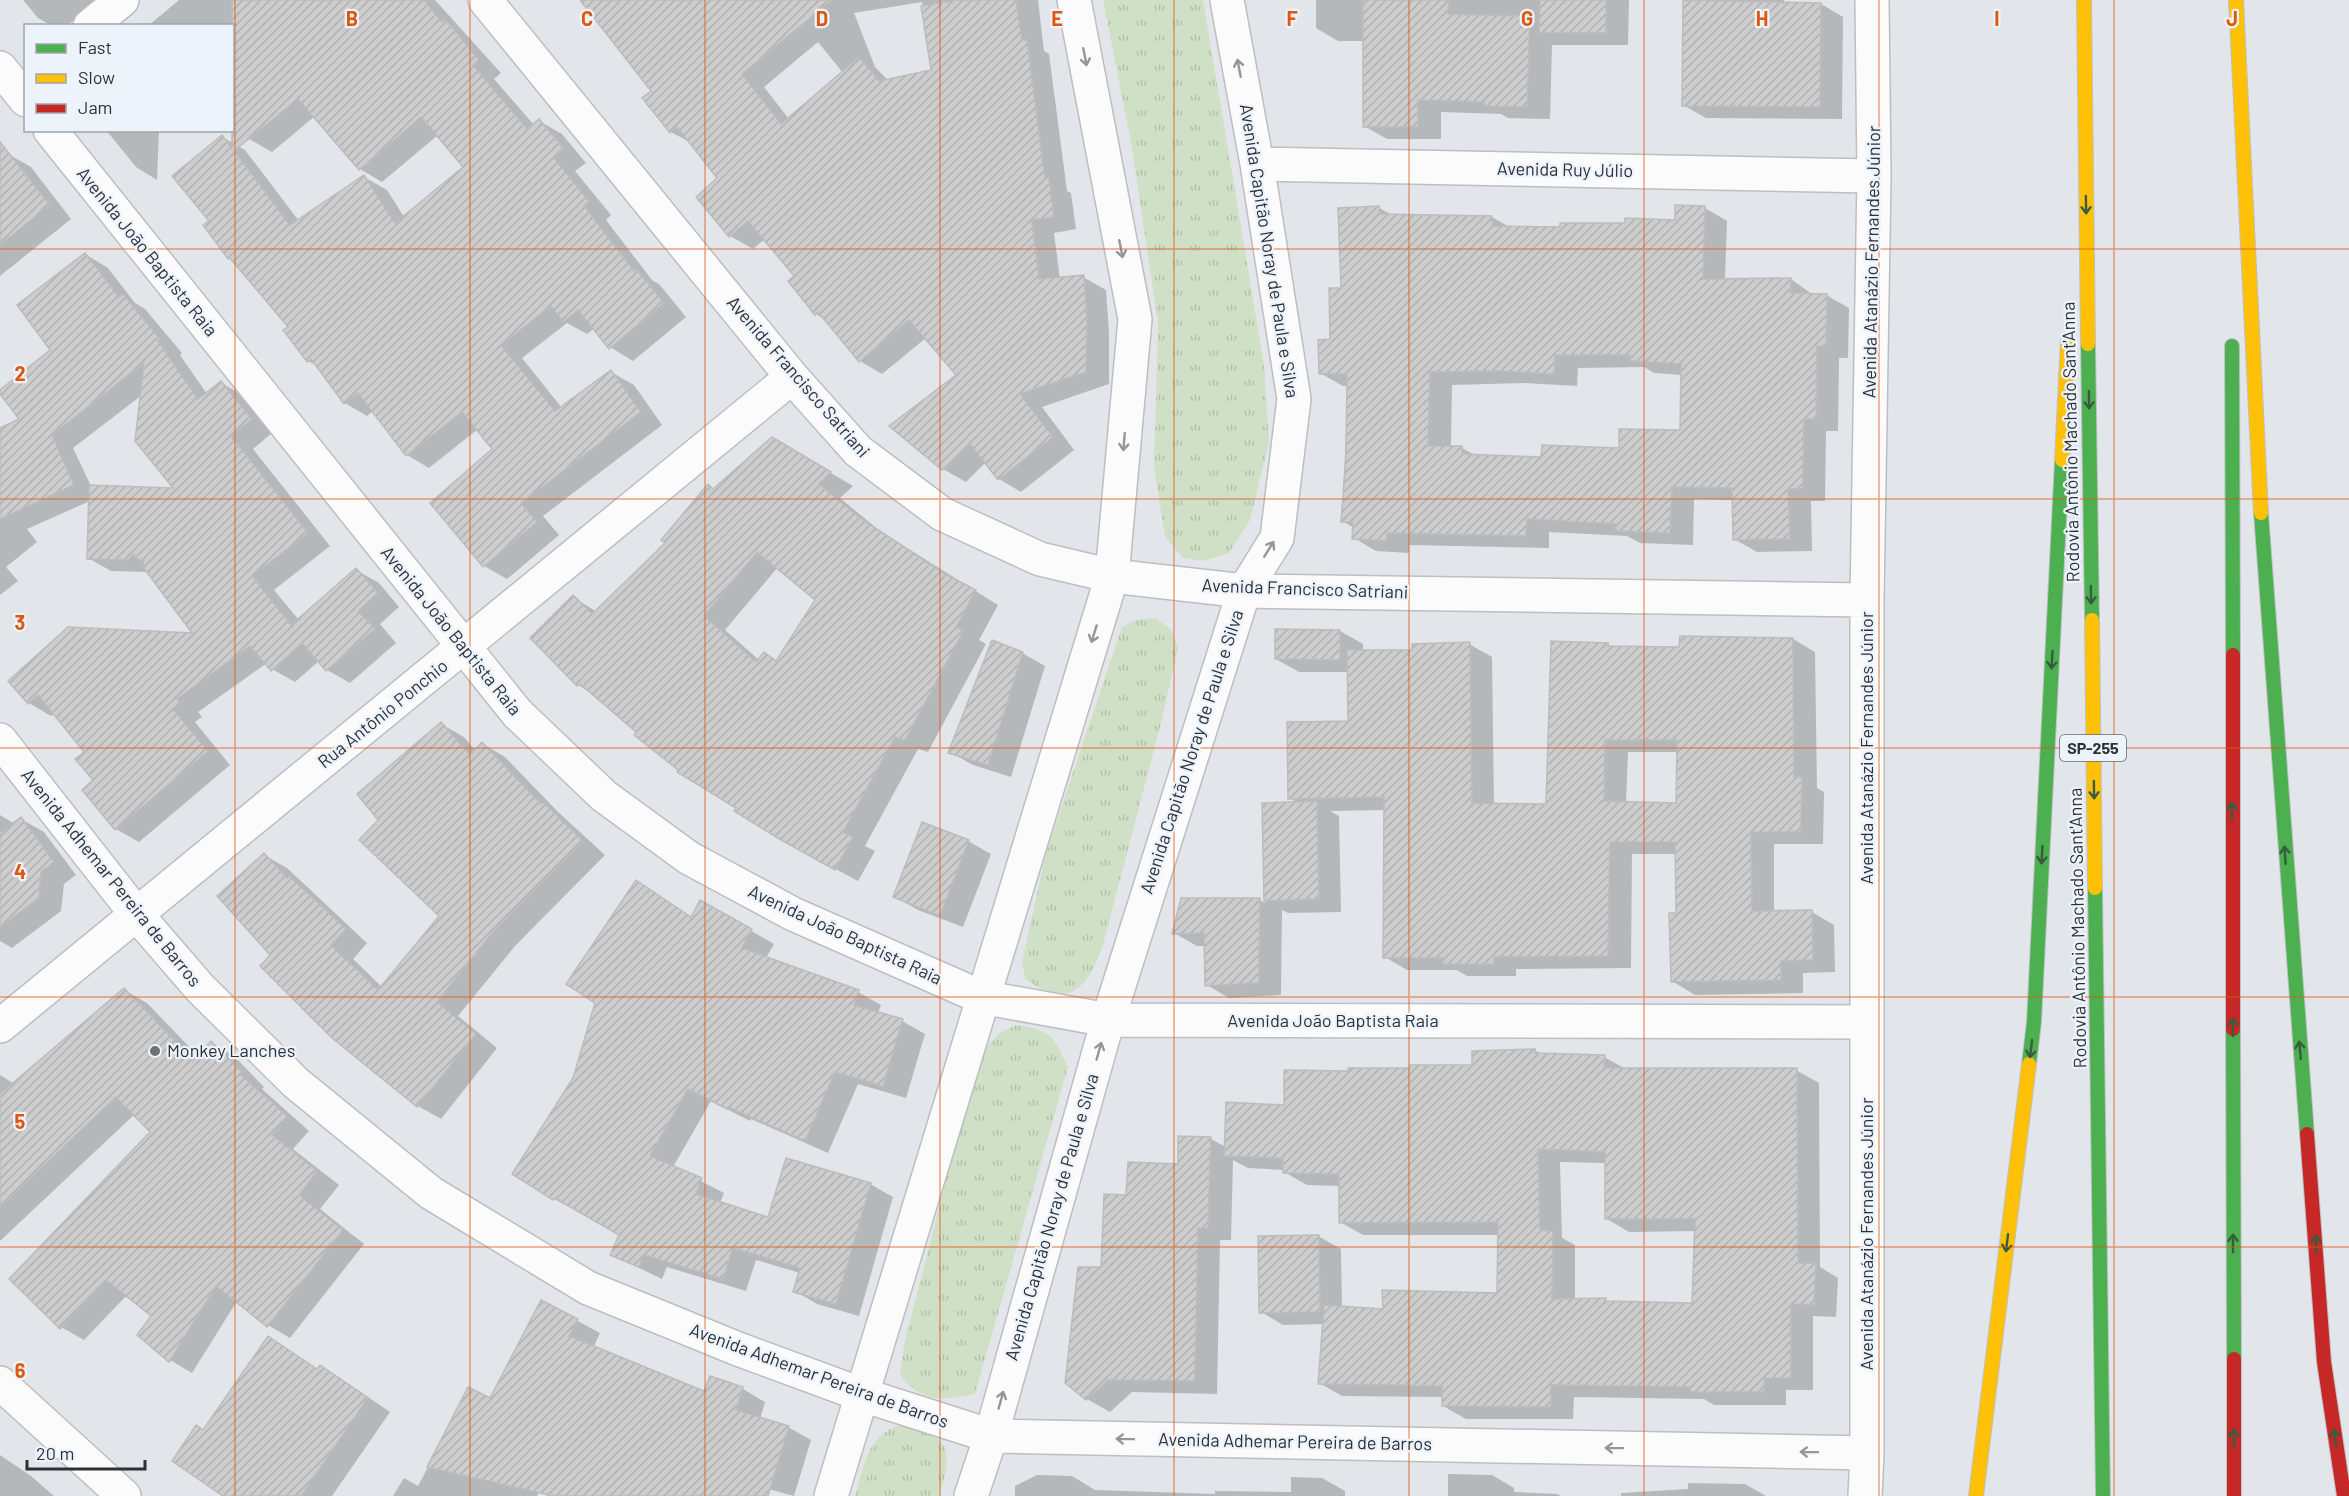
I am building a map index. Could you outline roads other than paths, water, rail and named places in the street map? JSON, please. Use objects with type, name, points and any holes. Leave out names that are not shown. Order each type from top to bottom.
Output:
[{"type":"highway","name":"Rodovia Antônio Machado Sant'Anna","points":[[2084,0],[2103,1496]]},
{"type":"highway","points":[[2231,0],[2231,203]]},
{"type":"highway","points":[[2236,0],[2264,573],[2324,1362],[2344,1496]]},
{"type":"highway","points":[[2073,240],[2084,14]]},
{"type":"highway","points":[[1976,1496],[2034,1022],[2068,322]]},
{"type":"highway","points":[[2232,335],[2234,1496]]},
{"type":"street","points":[[92,24],[122,0]]},
{"type":"street","name":"Avenida Francisco Satriani","points":[[485,0],[792,376],[858,451],[942,514],[1040,559],[1112,576],[1244,591],[1867,600]]},
{"type":"street","points":[[831,1496],[981,997],[1112,576],[1135,319],[1074,0]]},
{"type":"street","name":"Avenida Capitão Noray de Paula e Silva","points":[[971,1496],[991,1436],[1108,1020],[1244,591],[1276,538],[1294,399],[1257,164],[1227,0]]},
{"type":"street","name":"Avenida Atanázio Fernandes Júnior","points":[[1865,1496],[1868,1453],[1867,600],[1874,176],[1872,0]]},
{"type":"street","name":"Avenida João Baptista Raia","points":[[52,132],[517,713],[604,796],[689,858],[793,914],[981,997],[1108,1020],[1866,1022]]},
{"type":"street","name":"Avenida Ruy Júlio","points":[[1257,164],[1874,176]]},
{"type":"street","name":"Rua Antônio Ponchio","points":[[0,1026],[792,376]]},
{"type":"street","name":"Avenida Adhemar Pereira de Barros","points":[[0,740],[137,915],[200,988],[296,1083],[431,1193],[588,1288],[738,1349],[863,1395],[991,1436],[1868,1453]]},
{"type":"street","points":[[0,1383],[124,1496]]},
{"type":"place","name":"Monkey Lanches","points":[[155,1051]]}]
